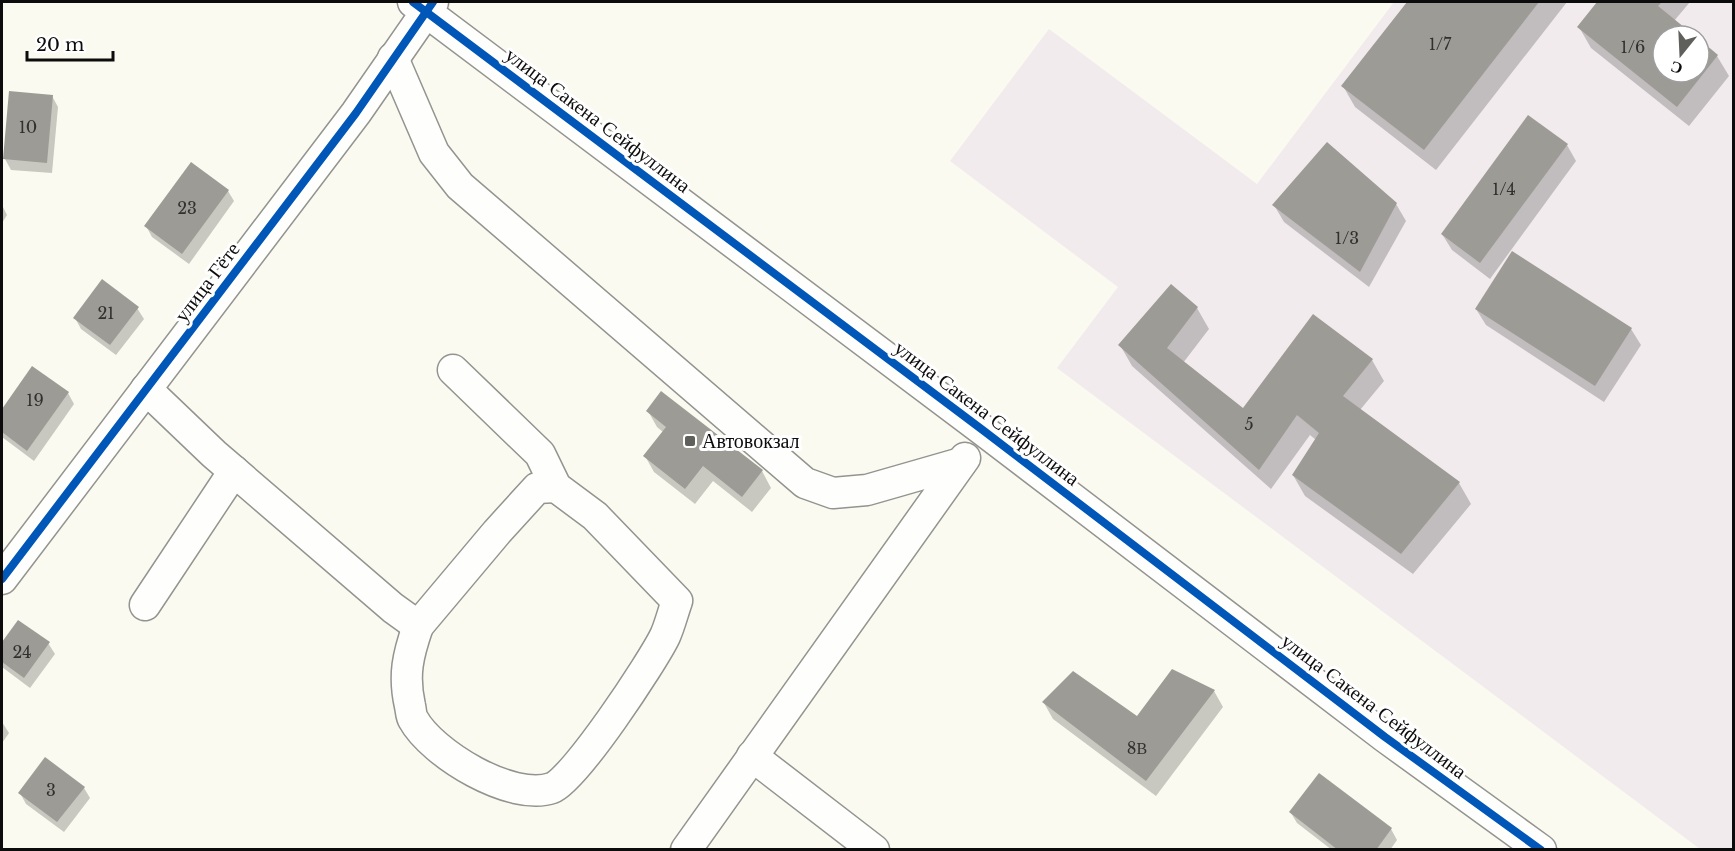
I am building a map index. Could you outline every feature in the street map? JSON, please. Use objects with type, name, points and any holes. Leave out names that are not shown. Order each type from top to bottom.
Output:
[{"type":"street","name":"улица Гёте","points":[[2,579],[356,113],[393,58],[424,5]]},
{"type":"street","name":"улица Сакена Сейфуллина","points":[[424,5],[1385,737],[1541,849]]},
{"type":"street","points":[[393,58],[434,153],[460,186],[806,483],[833,493],[867,490],[962,463]]},
{"type":"street","points":[[453,370],[540,454],[556,487],[596,516],[677,601],[666,635],[580,763],[554,788],[526,791],[491,781],[441,750],[412,718],[406,688],[407,659],[418,626],[497,532],[537,488],[556,487]]},
{"type":"street","points":[[146,390],[234,471],[393,608],[418,626]]},
{"type":"street","points":[[686,849],[984,431]]},
{"type":"street","points":[[145,605],[234,471]]},
{"type":"street","points":[[752,756],[874,849]]},
{"type":"shaded area","points":[[1394,2],[1733,2],[1733,849],[1700,849],[1057,368],[1118,287],[950,161],[1049,29],[1257,184]]},
{"type":"building","points":[[1407,2],[1539,2],[1424,150],[1341,86]]},
{"type":"building","points":[[1597,2],[1662,2],[1658,6],[1680,24],[1651,24],[1651,84],[1695,84],[1677,107],[1577,27]]},
{"type":"building","points":[[1711,49],[1718,55],[1711,64]]},
{"type":"building","points":[[9,91],[53,95],[47,163],[3,159]]},
{"type":"building","points":[[1528,115],[1568,144],[1480,263],[1441,234]]},
{"type":"building","points":[[1327,142],[1397,203],[1360,272],[1272,205]]},
{"type":"building","points":[[191,162],[229,190],[182,254],[144,226]]},
{"type":"building","points":[[1512,251],[1632,328],[1595,386],[1475,309]]},
{"type":"building","points":[[102,279],[139,307],[110,345],[73,318]]},
{"type":"building","points":[[1171,284],[1198,307],[1167,348],[1243,408],[1313,314],[1373,359],[1343,396],[1460,482],[1401,554],[1292,475],[1319,433],[1297,415],[1259,470],[1118,345]]},
{"type":"building","points":[[32,366],[69,392],[27,451],[2,432],[2,409]]},
{"type":"building","name":"Автовокзал","points":[[661,391],[763,470],[742,497],[703,466],[685,489],[643,456],[666,427],[646,411]]},
{"type":"building","points":[[18,620],[50,642],[24,678],[2,662],[2,642]]},
{"type":"building","points":[[1172,669],[1215,690],[1146,781],[1042,702],[1073,671],[1137,716]]},
{"type":"building","points":[[45,757],[85,787],[57,822],[18,793]]},
{"type":"building","points":[[1319,773],[1392,828],[1376,850],[1338,850],[1289,812]]},
{"type":"cycle path","points":[[413,2],[984,431],[1385,737],[1541,850]]},
{"type":"cycle path","points":[[2,579],[356,113],[433,2]]},
{"type":"place","name":"Автовокзал","points":[[690,441]]}]
